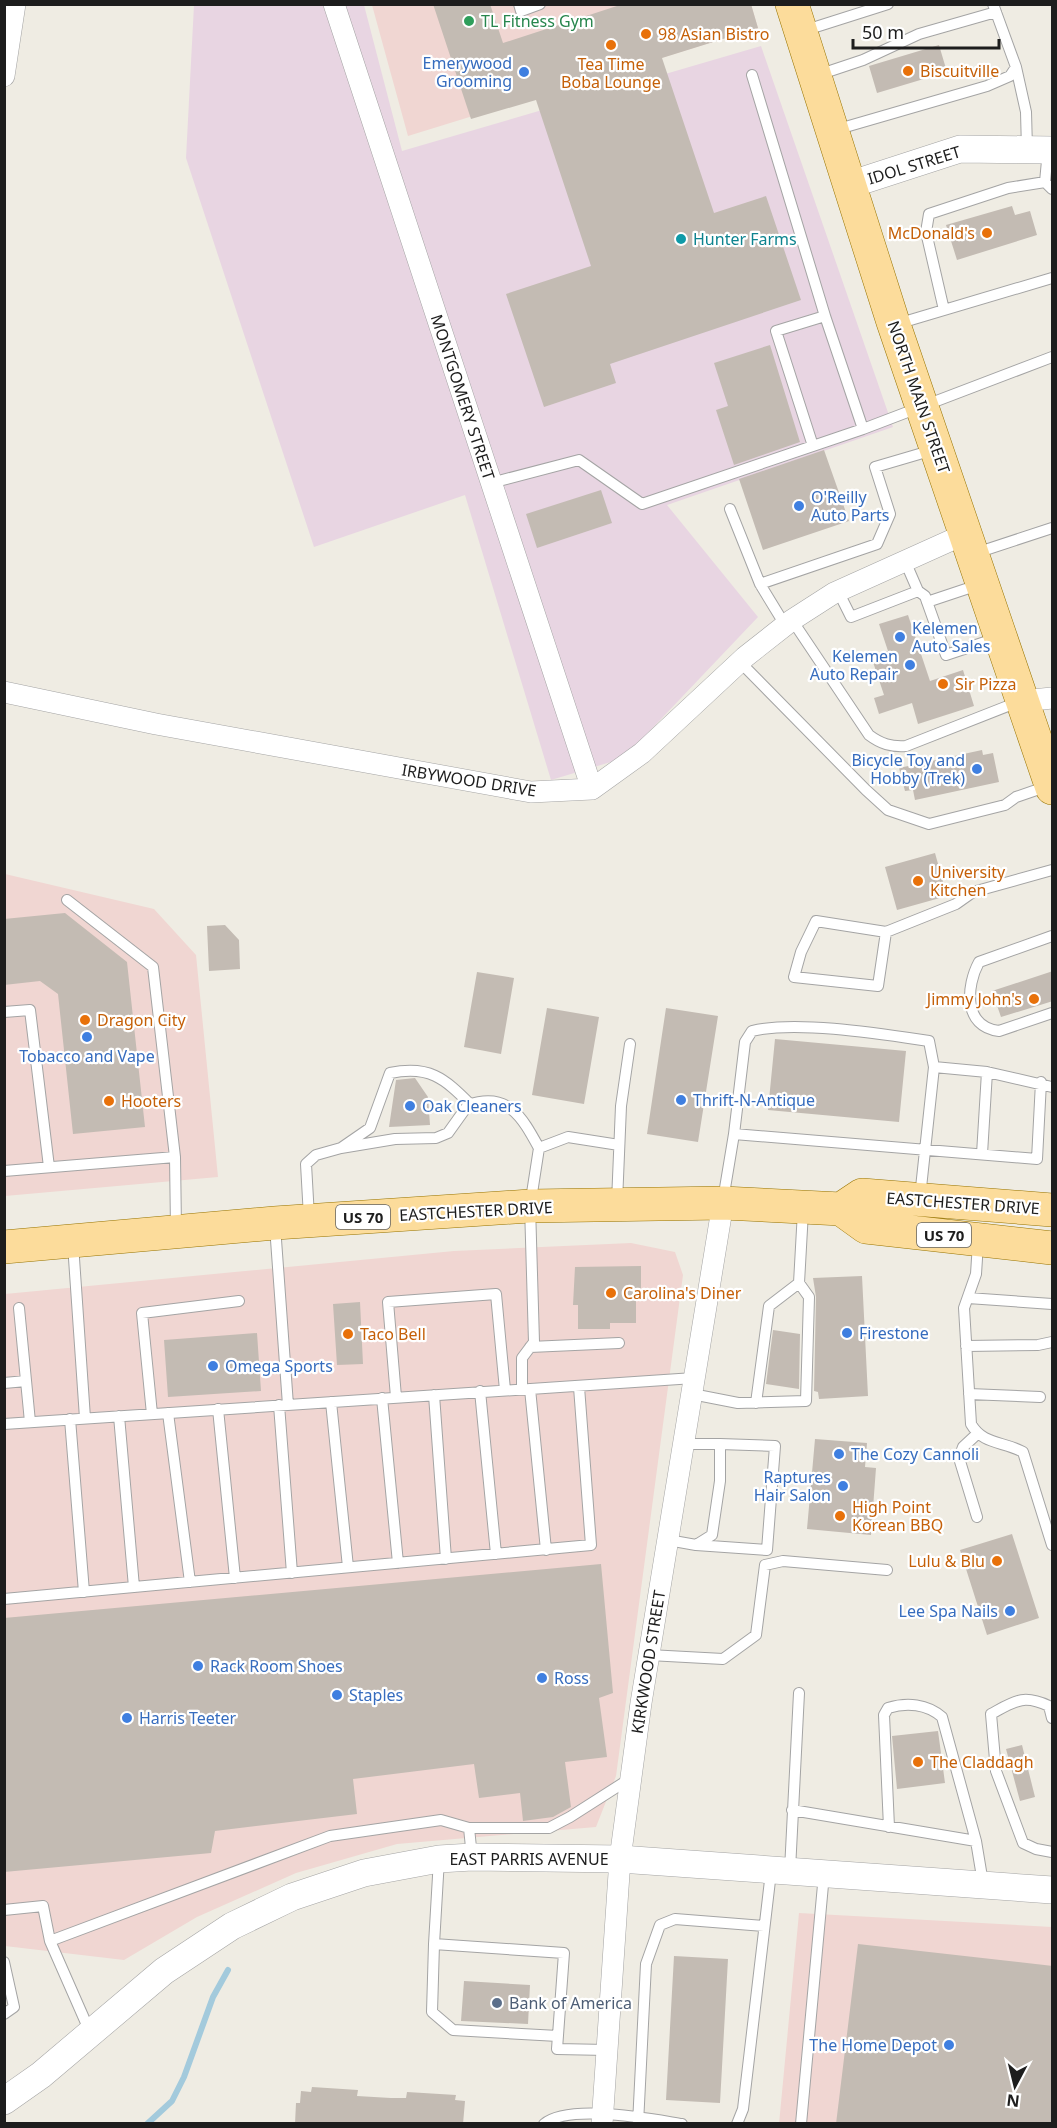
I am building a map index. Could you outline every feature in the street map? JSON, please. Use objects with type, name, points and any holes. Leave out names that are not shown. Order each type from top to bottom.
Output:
[{"type":"main road","name":"NORTH MAIN STREET","points":[[796,18],[894,325],[1000,637],[1038,699],[1052,786]]},
{"type":"main road","name":"EASTCHESTER DRIVE","points":[[841,1209],[862,1195],[1046,1207]]},
{"type":"main road","name":"EASTCHESTER DRIVE","points":[[4,1247],[275,1223],[530,1206],[723,1203],[841,1209],[866,1227],[1053,1248]]},
{"type":"street","points":[[4,76],[15,4]]},
{"type":"street","name":"MONTGOMERY STREET","points":[[334,4],[592,789]]},
{"type":"street","name":"IDOL STREET","points":[[849,185],[960,149],[1042,150]]},
{"type":"street","points":[[592,789],[642,753],[740,662],[788,623],[838,591],[905,561],[973,557]]},
{"type":"street","name":"IRBYWOOD DRIVE","points":[[4,692],[156,724],[531,792],[592,789]]},
{"type":"street","name":"KIRKWOOD STREET","points":[[602,2118],[620,1859],[649,1655],[723,1203]]},
{"type":"street","name":"EAST PARRIS AVENUE","points":[[4,2101],[41,2075],[164,1971],[232,1926],[292,1897],[364,1873],[439,1859],[472,1857],[620,1859],[983,1883],[1053,1890]]},
{"type":"lane","points":[[519,4],[521,11],[540,4]]},
{"type":"lane","points":[[796,18],[888,4]]},
{"type":"lane","points":[[814,76],[863,60],[919,34],[994,8],[1016,67],[1026,112],[1042,150],[1049,185],[1008,188],[929,214],[926,232],[944,310]]},
{"type":"lane","points":[[832,131],[987,86],[1010,76],[1016,67]]},
{"type":"lane","points":[[752,75],[825,316],[863,429]]},
{"type":"lane","points":[[894,325],[1053,278]]},
{"type":"lane","points":[[813,446],[776,331],[825,316]]},
{"type":"lane","points":[[491,483],[579,460],[642,504],[863,429],[1053,357]]},
{"type":"lane","points":[[760,584],[877,544],[890,514],[875,467],[936,449]]},
{"type":"lane","points":[[730,509],[760,584],[868,735],[880,743],[892,747],[906,746],[1038,699]]},
{"type":"lane","points":[[927,602],[973,557],[1053,528]]},
{"type":"lane","points":[[905,561],[918,591],[925,596],[946,655],[1000,637]]},
{"type":"lane","points":[[838,591],[851,617],[918,591]]},
{"type":"lane","points":[[740,662],[866,790],[888,810],[899,816],[929,824],[1005,805],[1016,797],[1052,786]]},
{"type":"lane","points":[[886,932],[878,986],[794,977],[801,952],[816,921],[886,932],[956,904],[973,892],[1053,870]]},
{"type":"lane","points":[[67,900],[153,967],[175,1157],[177,1232]]},
{"type":"lane","points":[[1053,936],[979,962],[972,975],[969,992],[970,1005],[977,1020],[989,1030],[999,1031],[1053,1013]]},
{"type":"lane","points":[[4,1012],[30,1010],[49,1167]]},
{"type":"lane","points":[[723,1203],[745,1042],[752,1031],[772,1026],[881,1034],[929,1041],[934,1067],[920,1199]]},
{"type":"lane","points":[[617,1205],[621,1106],[630,1044]]},
{"type":"lane","points":[[934,1067],[987,1072],[1041,1082],[1053,1087]]},
{"type":"lane","points":[[341,1148],[370,1128],[390,1073],[407,1069],[430,1073],[446,1080],[470,1104]]},
{"type":"lane","points":[[982,1154],[987,1072]]},
{"type":"lane","points":[[734,1134],[1037,1159],[1041,1082]]},
{"type":"lane","points":[[309,1221],[306,1164],[316,1155],[341,1148],[395,1139],[436,1138],[448,1133],[460,1112],[470,1104],[495,1100],[505,1104],[523,1119],[539,1148],[530,1206],[534,1342],[522,1358],[546,1550]]},
{"type":"lane","points":[[539,1148],[568,1137],[619,1145]]},
{"type":"lane","points":[[4,1171],[175,1157]]},
{"type":"lane","points":[[4,1424],[579,1387],[693,1386],[738,1403],[806,1401],[809,1297],[799,1283],[803,1207]]},
{"type":"lane","points":[[275,1223],[292,1573]]},
{"type":"lane","points":[[978,1239],[976,1274],[964,1308],[971,1424],[977,1434],[986,1440],[1023,1452],[1050,1529],[1053,1545]]},
{"type":"lane","points":[[73,1241],[85,1418]]},
{"type":"lane","points":[[756,1403],[769,1306],[799,1283]]},
{"type":"lane","points":[[396,1397],[388,1302],[496,1293],[505,1390]]},
{"type":"lane","points":[[968,1298],[1053,1304]]},
{"type":"lane","points":[[152,1414],[142,1313],[239,1301]]},
{"type":"lane","points":[[19,1308],[30,1422]]},
{"type":"lane","points":[[966,1346],[1038,1345],[1053,1342]]},
{"type":"lane","points":[[530,1347],[619,1343]]},
{"type":"lane","points":[[4,1383],[26,1381]]},
{"type":"lane","points":[[4,1599],[591,1545],[579,1387]]},
{"type":"lane","points":[[480,1392],[496,1554]]},
{"type":"lane","points":[[969,1394],[1040,1397]]},
{"type":"lane","points":[[434,1395],[446,1559]]},
{"type":"lane","points":[[382,1398],[398,1563]]},
{"type":"lane","points":[[331,1402],[348,1568]]},
{"type":"lane","points":[[218,1409],[235,1578]]},
{"type":"lane","points":[[168,1413],[190,1582]]},
{"type":"lane","points":[[119,1416],[134,1587]]},
{"type":"lane","points":[[70,1419],[84,1592]]},
{"type":"lane","points":[[977,1434],[963,1447],[959,1458],[977,1517]]},
{"type":"lane","points":[[649,1655],[723,1659],[756,1635],[767,1550],[775,1446],[683,1444]]},
{"type":"lane","points":[[696,1545],[712,1534],[720,1481],[720,1444]]},
{"type":"lane","points":[[668,1540],[696,1545],[767,1550]]},
{"type":"lane","points":[[765,1565],[783,1561],[887,1570]]},
{"type":"lane","points":[[737,2124],[743,2109],[764,1926],[780,1870],[792,1810],[799,1693]]},
{"type":"lane","points":[[1053,1718],[1049,1706],[1035,1700],[1017,1700],[991,1714],[996,1771],[1023,1843],[1036,1849],[1053,1852]]},
{"type":"lane","points":[[889,1827],[884,1715],[888,1708],[897,1706],[918,1705],[932,1708],[942,1717],[976,1841],[983,1883]]},
{"type":"lane","points":[[50,1941],[330,1836],[441,1820],[468,1828],[549,1828],[631,1778]]},
{"type":"lane","points":[[792,1810],[976,1841]]},
{"type":"lane","points":[[468,1828],[472,1857]]},
{"type":"lane","points":[[439,1859],[432,2012],[453,2030],[558,2036]]},
{"type":"lane","points":[[801,2124],[824,1873]]},
{"type":"lane","points":[[4,1910],[43,1906],[50,1941],[90,2032]]},
{"type":"lane","points":[[639,2121],[646,1964],[660,1925],[675,1919],[764,1926]]},
{"type":"lane","points":[[434,1944],[564,1953],[557,2049],[607,2050]]},
{"type":"lane","points":[[4,1962],[14,2007],[4,2014]]},
{"type":"lane","points":[[544,2124],[548,2120],[574,2114],[682,2124]]},
{"type":"shaded area","points":[[194,5],[364,5],[402,151],[761,46],[893,427],[667,505],[758,617],[624,758],[551,780],[465,495],[314,547],[186,158]]},
{"type":"shaded area","points":[[372,5],[751,5],[758,28],[408,136]]},
{"type":"shaded area","points":[[5,874],[154,909],[196,955],[218,1177],[5,1196]]},
{"type":"shaded area","points":[[631,1243],[675,1252],[683,1275],[616,1776],[596,1827],[397,1844],[296,1873],[197,1917],[124,1960],[5,1946],[5,1294],[454,1251]]},
{"type":"shaded area","name":"The Home Depot","points":[[799,1913],[1052,1927],[1052,2123],[779,2124]]},
{"type":"building","name":"Hunter Farms","points":[[433,4],[490,4],[503,43],[623,4],[751,4],[758,28],[662,58],[714,213],[766,196],[801,300],[610,364],[616,383],[544,407],[506,294],[591,266],[536,100],[471,119]]},
{"type":"building","points":[[939,45],[947,72],[877,93],[869,66]]},
{"type":"building","points":[[1012,206],[1015,215],[1030,211],[1037,235],[957,260],[946,225]]},
{"type":"building","points":[[770,345],[800,442],[734,465],[716,410],[728,406],[714,363]]},
{"type":"building","points":[[824,450],[849,521],[763,550],[739,479]]},
{"type":"building","points":[[601,490],[612,523],[537,548],[526,514]]},
{"type":"building","points":[[908,615],[930,681],[963,670],[974,706],[918,724],[912,703],[879,714],[874,698],[884,695],[871,656],[888,651],[879,624]]},
{"type":"building","points":[[982,750],[983,755],[993,753],[999,782],[915,800],[913,790],[905,791],[899,768]]},
{"type":"building","points":[[935,853],[947,896],[897,910],[885,867]]},
{"type":"building","points":[[65,913],[127,962],[145,1127],[73,1134],[58,994],[40,981],[4,985],[4,919]]},
{"type":"building","points":[[225,925],[239,940],[240,969],[209,971],[207,926]]},
{"type":"building","points":[[1053,971],[1053,1001],[1001,1017],[992,991]]},
{"type":"building","points":[[477,972],[514,978],[501,1054],[464,1047]]},
{"type":"building","points":[[547,1008],[599,1017],[584,1104],[532,1095]]},
{"type":"building","points":[[666,1008],[718,1016],[698,1142],[647,1134]]},
{"type":"building","points":[[775,1039],[906,1051],[899,1122],[768,1110]]},
{"type":"building","points":[[415,1078],[428,1097],[430,1125],[389,1127],[396,1080]]},
{"type":"building","points":[[641,1266],[641,1294],[636,1294],[636,1323],[610,1323],[610,1329],[578,1329],[578,1305],[573,1305],[575,1267]]},
{"type":"building","points":[[862,1276],[868,1396],[819,1399],[818,1392],[814,1391],[816,1297],[813,1278]]},
{"type":"building","name":"Taco Bell","points":[[360,1302],[363,1364],[337,1365],[333,1304]]},
{"type":"building","points":[[773,1330],[800,1334],[799,1389],[766,1384]]},
{"type":"building","points":[[257,1333],[261,1391],[168,1397],[164,1340]]},
{"type":"building","points":[[815,1439],[867,1443],[865,1467],[876,1468],[871,1535],[807,1529]]},
{"type":"building","points":[[1012,1534],[1039,1618],[987,1635],[960,1550]]},
{"type":"building","points":[[601,1564],[613,1693],[599,1698],[607,1757],[565,1762],[571,1807],[553,1817],[523,1821],[520,1793],[479,1798],[474,1764],[353,1779],[357,1814],[215,1831],[211,1853],[4,1872],[4,1618]]},
{"type":"building","points":[[938,1731],[945,1783],[897,1789],[892,1736]]},
{"type":"building","points":[[1022,1745],[1035,1797],[1020,1801],[1006,1749]]},
{"type":"building","name":"The Home Depot","points":[[858,1944],[1053,1966],[1053,2124],[836,2124]]},
{"type":"building","points":[[674,1956],[728,1959],[720,2103],[666,2100]]},
{"type":"building","points":[[464,1981],[530,1985],[528,2024],[461,2021]]},
{"type":"building","points":[[312,2087],[358,2090],[357,2096],[391,2098],[406,2098],[407,2092],[456,2095],[455,2100],[465,2101],[463,2124],[295,2124],[296,2103],[300,2103],[301,2091],[311,2092]]},
{"type":"waterway","points":[[147,2124],[172,2101],[184,2077],[213,1997],[228,1970]]},
{"type":"place","name":"TL Fitness Gym","points":[[469,21]]},
{"type":"place","name":"98 Asian Bistro","points":[[646,34]]},
{"type":"place","name":"Tea Time Boba Lounge","points":[[611,45]]},
{"type":"place","name":"Biscuitville","points":[[908,71]]},
{"type":"place","name":"Emerywood Grooming","points":[[524,72]]},
{"type":"place","name":"McDonald's","points":[[987,233]]},
{"type":"place","name":"Hunter Farms","points":[[681,239]]},
{"type":"place","name":"O'Reilly Auto Parts","points":[[799,506]]},
{"type":"place","name":"Kelemen Auto Sales","points":[[900,637]]},
{"type":"place","name":"Kelemen Auto Repair","points":[[910,665]]},
{"type":"place","name":"Sir Pizza","points":[[943,684]]},
{"type":"place","name":"Bicycle Toy and Hobby (Trek)","points":[[977,769]]},
{"type":"place","name":"University Kitchen","points":[[918,881]]},
{"type":"place","name":"Jimmy John's","points":[[1034,999]]},
{"type":"place","name":"Dragon City","points":[[85,1020]]},
{"type":"place","name":"Tobacco and Vape","points":[[87,1037]]},
{"type":"place","name":"Thrift-N-Antique","points":[[681,1100]]},
{"type":"place","name":"Hooters","points":[[109,1101]]},
{"type":"place","name":"Oak Cleaners","points":[[410,1106]]},
{"type":"place","name":"Carolina's Diner","points":[[611,1293]]},
{"type":"place","name":"Firestone","points":[[847,1333]]},
{"type":"place","name":"Taco Bell","points":[[348,1334]]},
{"type":"place","name":"Omega Sports","points":[[213,1366]]},
{"type":"place","name":"The Cozy Cannoli","points":[[839,1454]]},
{"type":"place","name":"Raptures Hair Salon","points":[[843,1486]]},
{"type":"place","name":"High Point Korean BBQ","points":[[840,1516]]},
{"type":"place","name":"Lulu & Blu","points":[[997,1561]]},
{"type":"place","name":"Lee Spa Nails","points":[[1010,1611]]},
{"type":"place","name":"Rack Room Shoes","points":[[198,1666]]},
{"type":"place","name":"Ross","points":[[542,1678]]},
{"type":"place","name":"Staples","points":[[337,1695]]},
{"type":"place","name":"Harris Teeter","points":[[127,1718]]},
{"type":"place","name":"The Claddagh","points":[[918,1762]]},
{"type":"place","name":"Bank of America","points":[[497,2003]]},
{"type":"place","name":"The Home Depot","points":[[949,2045]]}]
